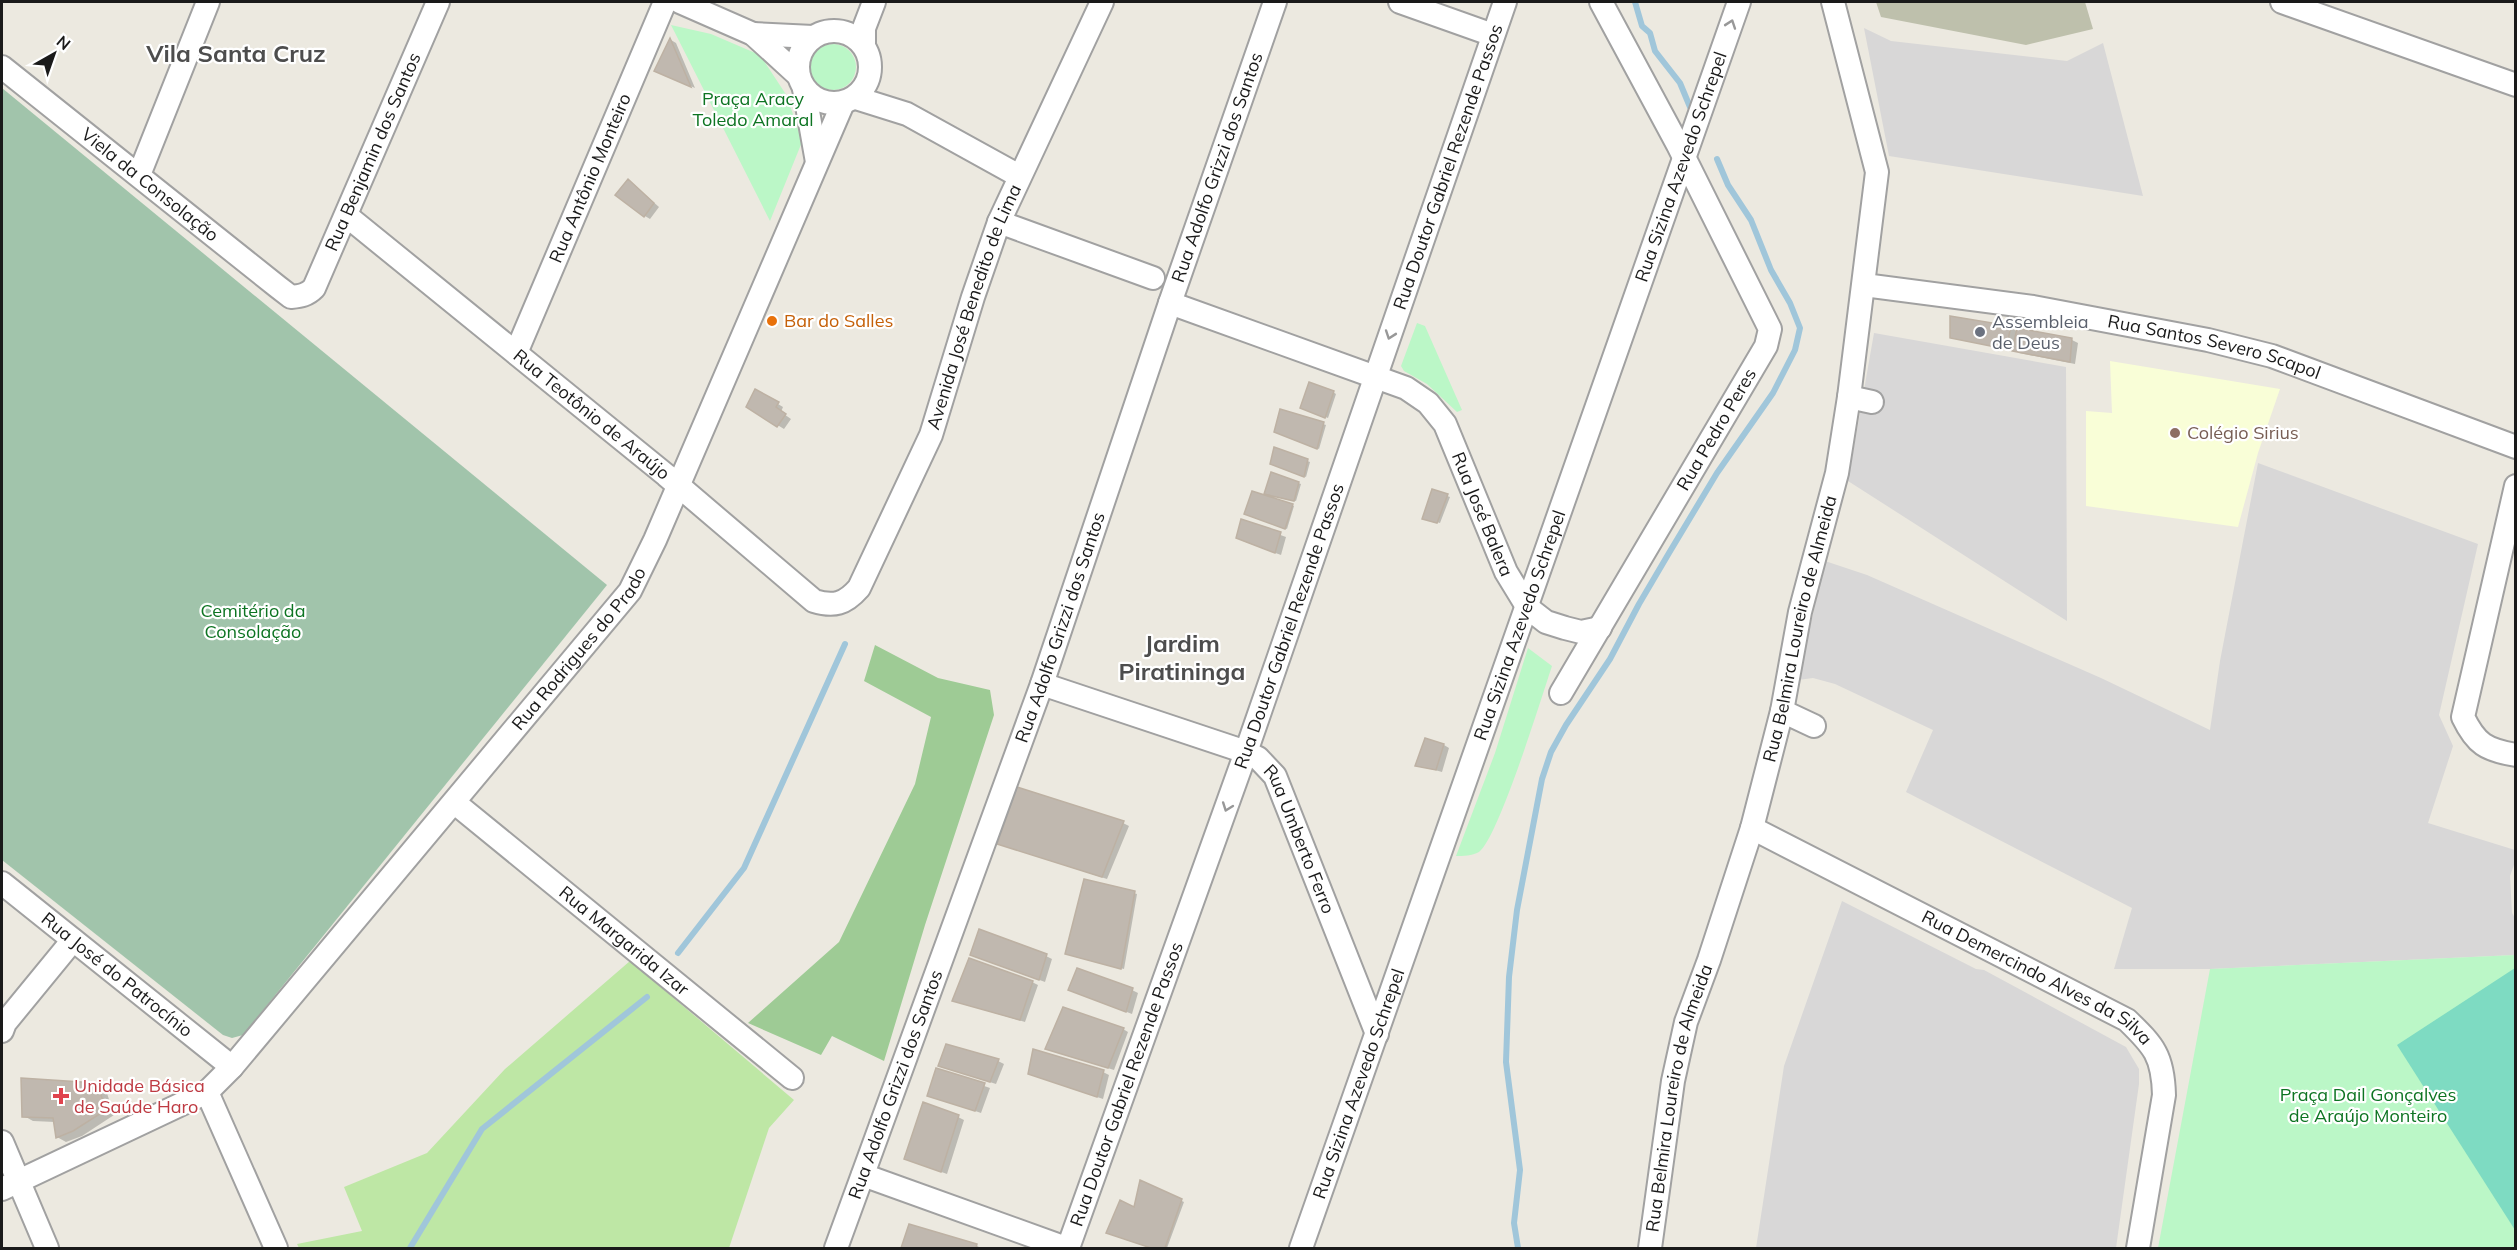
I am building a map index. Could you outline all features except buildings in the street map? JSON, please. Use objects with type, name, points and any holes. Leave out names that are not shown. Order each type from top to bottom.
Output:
[{"type":"street","points":[[139,175],[208,2]]},
{"type":"street","name":"Rua Benjamin dos Santos","points":[[300,296],[307,295],[315,288],[438,2]]},
{"type":"street","name":"Rua Antônio Monteiro","points":[[516,353],[665,2]]},
{"type":"street","points":[[680,2],[753,34],[813,37]]},
{"type":"street","points":[[864,46],[864,28],[874,2]]},
{"type":"street","name":"Avenida José Benedito de Lima","points":[[839,604],[850,598],[859,588],[931,435],[973,297],[999,222],[1102,2]]},
{"type":"street","name":"Rua Adolfo Grizzi dos Santos","points":[[836,1248],[1042,684],[1170,303],[1275,2]]},
{"type":"street","points":[[1400,2],[1493,35]]},
{"type":"street","name":"Rua Doutor Gabriel Rezende Passos","points":[[1067,1248],[1246,752],[1505,2]]},
{"type":"street","name":"Rua Pedro Peres","points":[[1560,693],[1769,339],[1770,329],[1684,158],[1601,2]]},
{"type":"street","name":"Rua Sizina Azevedo Schrepel","points":[[1301,1248],[1528,608],[1739,2]]},
{"type":"street","name":"Rua Belmira Loureiro de Almeida","points":[[1650,1248],[1672,1081],[1686,1022],[1709,960],[1752,828],[1810,614],[1838,473],[1877,172],[1833,2]]},
{"type":"street","points":[[2282,2],[2516,85]]},
{"type":"street","points":[[817,162],[797,61],[803,48],[813,37],[826,31],[840,31],[854,36],[864,46],[870,59],[870,74],[866,87],[849,100]]},
{"type":"street","points":[[753,34],[801,82],[814,99],[828,104],[849,100],[907,114],[1019,177]]},
{"type":"street","name":"Viela da Consolação","points":[[2,67],[291,297],[300,296]]},
{"type":"street","points":[[870,74],[907,114]]},
{"type":"street","name":"Rua Rodrigues do Prado","points":[[10,1185],[207,1092],[232,1067],[455,803],[630,591],[817,162],[849,100]]},
{"type":"street","name":"Rua Teotônio de Araújo","points":[[347,216],[678,485],[814,601],[827,605],[839,604]]},
{"type":"street","points":[[999,222],[1153,278]]},
{"type":"street","name":"Rua Santos Severo Scapol","points":[[1864,285],[2033,307],[2208,340],[2261,353],[2516,447]]},
{"type":"street","name":"Rua José Balera","points":[[1170,303],[1417,394],[1445,424],[1506,572],[1528,608],[1546,622],[1565,628],[1581,632],[1600,628]]},
{"type":"street","points":[[1849,397],[1872,402]]},
{"type":"street","points":[[2516,486],[2463,717],[2473,738],[2495,751],[2516,755]]},
{"type":"street","name":"Rua Umberto Ferro","points":[[1042,684],[1258,758],[1275,776],[1377,1034]]},
{"type":"street","points":[[1782,711],[1814,726]]},
{"type":"street","name":"Rua Margarida Izar","points":[[455,803],[792,1078]]},
{"type":"street","name":"Rua Demercindo Alves da Silva","points":[[1752,828],[2127,1020],[2152,1044],[2163,1071],[2164,1095],[2142,1242]]},
{"type":"street","name":"Rua José do Patrocínio","points":[[2,883],[232,1067]]},
{"type":"street","points":[[2,1031],[5,1023],[73,940]]},
{"type":"street","points":[[1351,971],[1372,986],[1381,987],[1391,982],[1400,970]]},
{"type":"street","points":[[207,1092],[276,1248]]},
{"type":"street","points":[[2,1142],[10,1185],[47,1248]]},
{"type":"street","points":[[863,1175],[1067,1248]]},
{"type":"shaded area","points":[[1876,2],[2085,2],[2093,29],[2026,45],[1881,17]]},
{"type":"shaded area","points":[[1864,28],[1891,41],[2067,61],[2103,43],[2143,196],[1889,156]]},
{"type":"shaded area","points":[[1874,333],[2066,367],[2067,621],[1848,481]]},
{"type":"shaded area","name":"Colégio Sirius","points":[[2110,361],[2280,389],[2258,453],[2238,527],[2086,506],[2086,411],[2112,413]]},
{"type":"shaded area","points":[[2258,463],[2478,544],[2439,715],[2453,746],[2428,823],[2515,850],[2515,862],[2510,876],[2512,913],[2515,918],[2515,955],[2210,969],[2114,969],[2132,908],[1906,792],[1933,730],[1835,684],[1813,678],[1798,680],[1825,561],[1867,575],[2101,678],[2210,730],[2220,661]]},
{"type":"shaded area","points":[[1842,901],[1976,969],[1984,970],[2126,1047],[2139,1069],[2139,1084],[2116,1248],[1756,1248],[1784,1066]]},
{"type":"green space","name":"Praça Aracy Toledo Amaral","points":[[671,25],[711,34],[760,55],[787,96],[802,142],[770,221]]},
{"type":"green space","points":[[833,44],[849,51],[856,67],[849,83],[833,90],[817,83],[810,67],[817,51]]},
{"type":"green space","name":"Cemitério da Consolação","points":[[2,88],[607,585],[243,1035],[232,1038],[223,1035],[2,860]]},
{"type":"green space","points":[[1417,323],[1425,326],[1462,410],[1457,412],[1427,384],[1404,371],[1401,366]]},
{"type":"green space","points":[[875,645],[938,678],[990,690],[994,715],[925,925],[884,1061],[832,1036],[821,1055],[748,1023],[839,942],[915,784],[931,717],[864,681]]},
{"type":"green space","points":[[1528,648],[1552,666],[1519,765],[1487,842],[1479,852],[1468,856],[1456,856],[1495,753]]},
{"type":"green space","name":"Praça Dail Gonçalves de Araújo Monteiro","points":[[2515,955],[2515,1248],[2158,1248],[2210,969]]},
{"type":"green space","points":[[630,961],[794,1100],[769,1128],[729,1248],[299,1248],[297,1244],[362,1231],[344,1187],[427,1153],[505,1069]]},
{"type":"green space","points":[[2515,968],[2515,1230],[2397,1045]]},
{"type":"waterway","points":[[1635,2],[1642,26],[1650,33],[1655,51],[1680,83],[1690,107]]},
{"type":"waterway","points":[[1518,1248],[1514,1223],[1520,1170],[1506,1062],[1509,977],[1517,910],[1542,779],[1551,752],[1566,725],[1610,659],[1639,604],[1717,473],[1773,393],[1795,350],[1800,328],[1790,303],[1771,270],[1751,220],[1728,185],[1717,159]]},
{"type":"waterway","points":[[678,953],[744,868],[845,644]]},
{"type":"waterway","points":[[410,1248],[482,1129],[647,997]]},
{"type":"place","name":"Bar do Salles","points":[[772,321]]},
{"type":"place","name":"Assembleia de Deus","points":[[1980,332]]},
{"type":"place","name":"Colégio Sirius","points":[[2175,433]]},
{"type":"place","name":"Unidade Básica de Saúde Haro","points":[[61,1096]]},
{"type":"district","name":"Vila Santa Cruz","points":[[236,54]]},
{"type":"district","name":"Jardim Piratininga","points":[[1182,658]]}]
